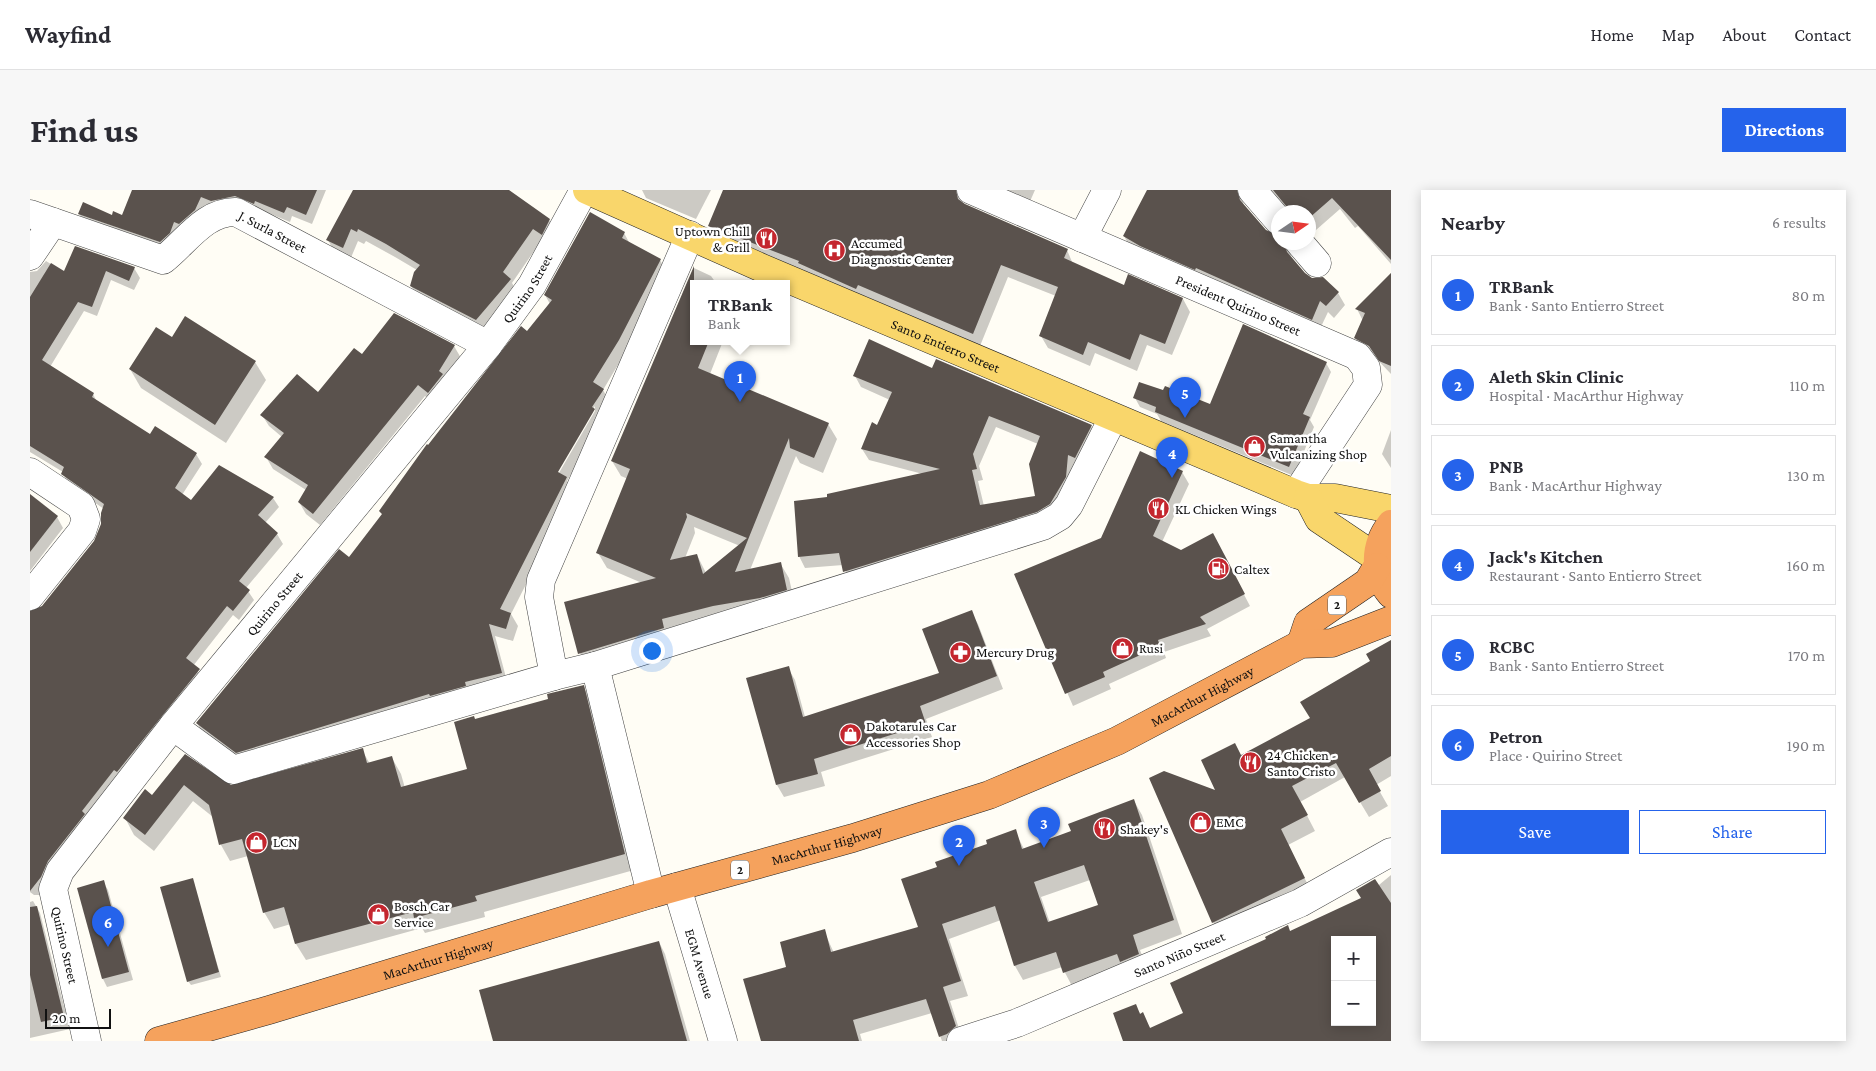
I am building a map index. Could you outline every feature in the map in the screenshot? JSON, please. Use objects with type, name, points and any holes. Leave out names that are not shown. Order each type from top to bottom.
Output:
[{"type":"highway","name":"2","points":[[1301,644],[1308,623],[1368,582],[1377,562],[1379,545],[1391,524]]},
{"type":"highway","points":[[1377,562],[1384,585],[1391,594]]},
{"type":"highway","name":"MacArthur Highway","points":[[159,1041],[362,982],[651,894],[853,838],[989,795],[1117,741],[1301,644],[1332,643],[1391,620]]},
{"type":"main road","name":"Santo Entierro Street","points":[[585,190],[1113,418],[1302,496],[1335,498],[1391,509]]},
{"type":"main road","points":[[1302,496],[1319,519],[1377,562]]},
{"type":"street","name":"Quirino Street","points":[[87,1041],[53,889],[60,871],[173,726],[488,345],[532,285],[585,190]]},
{"type":"street","name":"President Quirino Street","points":[[971,190],[1357,356],[1366,368],[1368,385],[1302,496]]},
{"type":"street","points":[[1082,238],[1107,190]]},
{"type":"street","points":[[1252,190],[1271,212]]},
{"type":"street","name":"J. Surla Street","points":[[41,218],[164,260],[210,218],[222,212],[236,212],[488,345]]},
{"type":"street","points":[[30,256],[41,218]]},
{"type":"street","points":[[554,676],[539,597],[541,580],[690,235]]},
{"type":"street","points":[[1306,250],[1318,263]]},
{"type":"street","points":[[173,726],[234,770],[554,676],[595,666],[1043,526],[1060,516],[1069,505],[1113,418]]},
{"type":"street","points":[[30,472],[81,506],[86,519],[82,531],[30,596]]},
{"type":"street","points":[[595,666],[651,894]]},
{"type":"street","name":"Santo Niño Street","points":[[961,1041],[1018,1023],[1300,903],[1391,852]]},
{"type":"street","name":"EGM Avenue","points":[[677,887],[723,1041]]},
{"type":"building","points":[[132,190],[317,190],[306,215],[287,207],[284,213],[255,201],[254,204],[235,196],[211,201],[201,197],[195,210],[179,224],[174,222],[170,233],[160,242],[78,214],[83,202],[112,215],[113,211],[122,215]]},
{"type":"building","points":[[353,190],[509,190],[550,219],[542,235],[533,229],[503,272],[511,279],[476,320],[410,286],[414,272],[420,265],[358,229],[357,232],[351,229],[343,248],[326,240]]},
{"type":"building","points":[[723,190],[956,190],[958,199],[965,204],[1068,249],[1064,258],[1124,285],[1128,274],[1183,298],[1165,344],[1140,334],[1130,360],[1088,342],[1083,355],[1039,336],[1058,287],[1001,265],[973,334],[858,285],[856,289],[798,263],[799,261],[708,226]]},
{"type":"building","points":[[1147,190],[1237,190],[1240,200],[1266,230],[1271,232],[1271,250],[1286,250],[1305,273],[1312,278],[1323,277],[1339,292],[1326,306],[1320,301],[1312,320],[1196,268],[1195,270],[1140,246],[1123,236]]},
{"type":"building","points":[[1273,190],[1391,190],[1391,260],[1332,198],[1316,212],[1316,205],[1285,205]]},
{"type":"building","points":[[590,212],[625,232],[622,238],[661,259],[619,340],[593,382],[604,389],[592,407],[595,409],[558,472],[567,477],[500,609],[511,613],[506,629],[489,624],[502,673],[465,682],[466,686],[430,696],[429,694],[236,753],[196,723],[339,549],[349,557],[382,514],[379,511],[427,444],[521,326],[527,331],[552,300],[544,295]]},
{"type":"building","points":[[75,246],[135,267],[129,281],[106,271],[92,307],[78,302],[42,360],[94,393],[92,397],[150,434],[155,426],[197,453],[175,488],[191,500],[219,465],[274,497],[258,515],[278,533],[239,581],[250,590],[233,611],[227,606],[186,658],[200,669],[117,772],[114,770],[82,811],[85,814],[48,861],[41,877],[30,891],[30,611],[42,606],[94,541],[101,524],[101,513],[104,504],[61,474],[64,467],[30,446],[30,297],[51,263],[64,271]]},
{"type":"building","points":[[694,266],[694,280],[690,280],[690,345],[707,345],[698,368],[829,423],[814,458],[790,448],[789,438],[735,572],[781,562],[787,590],[760,598],[713,606],[662,619],[664,628],[578,654],[564,602],[656,578],[596,553],[630,469],[611,461]],"holes":[[[686,513],[747,538],[703,574],[697,554],[670,560],[687,517]]]},
{"type":"building","points":[[1391,273],[1391,366],[1379,361],[1369,346],[1354,338],[1365,313],[1355,309]]},
{"type":"building","points":[[394,313],[455,345],[439,371],[443,374],[428,393],[418,385],[313,514],[298,502],[308,485],[264,457],[284,433],[260,415],[297,374],[318,392],[354,348],[362,354]]},
{"type":"building","points":[[185,316],[256,361],[215,425],[129,369],[156,327],[172,337]]},
{"type":"building","points":[[1243,324],[1327,362],[1303,414],[1310,417],[1289,467],[1155,412],[1156,407],[1133,398],[1139,382],[1163,390],[1165,386],[1210,404]]},
{"type":"building","points":[[869,339],[932,368],[936,359],[1092,425],[1075,458],[1068,455],[1066,477],[1050,504],[1037,512],[843,572],[839,553],[798,557],[794,501],[827,497],[827,494],[940,469],[861,449],[872,422],[877,425],[892,392],[853,376]],"holes":[[[989,416],[1040,436],[1029,464],[1035,496],[980,505],[972,470],[977,469],[973,454]]]},
{"type":"building","points":[[1140,451],[1183,471],[1153,536],[1181,550],[1213,533],[1245,594],[1200,617],[1206,624],[1158,640],[1160,646],[1103,672],[1105,677],[1065,694],[1014,574],[1101,538]]},
{"type":"building","points":[[30,494],[58,516],[30,552]]},
{"type":"building","points":[[972,610],[997,676],[920,706],[926,724],[814,759],[818,774],[776,785],[746,678],[789,666],[803,717],[939,673],[922,629]]},
{"type":"building","points":[[1391,640],[1391,756],[1369,769],[1381,791],[1359,803],[1336,763],[1292,786],[1308,815],[1281,829],[1305,878],[1212,923],[1149,778],[1164,771],[1215,790],[1201,760],[1235,743],[1241,755],[1310,718],[1300,702],[1370,661],[1366,654]]},
{"type":"building","points":[[584,685],[625,854],[475,896],[477,901],[414,918],[413,912],[295,944],[284,907],[263,913],[242,839],[219,845],[209,805],[184,785],[145,835],[123,818],[145,789],[152,795],[185,754],[231,785],[363,748],[367,763],[392,756],[401,787],[467,769],[454,722],[474,716],[475,719],[548,699],[547,694]]},
{"type":"building","points":[[1134,799],[1174,920],[1133,935],[1139,954],[1120,962],[1117,954],[1063,973],[1056,952],[1014,966],[995,906],[942,924],[961,981],[943,987],[956,1026],[947,1034],[939,1037],[926,999],[853,1020],[859,1041],[761,1041],[743,979],[786,967],[780,942],[825,929],[831,952],[918,927],[901,879],[937,867],[935,862],[987,844],[986,840],[1016,829],[1022,849],[1071,831],[1068,824]],"holes":[[[1084,865],[1098,905],[1048,922],[1034,882]]]},
{"type":"building","points":[[193,878],[219,972],[187,982],[160,887]]},
{"type":"building","points":[[1375,879],[1391,903],[1391,1041],[1123,1041],[1113,1013],[1136,1004],[1140,1014],[1143,1012],[1150,1028],[1183,1013],[1170,983],[1266,939],[1265,937],[1288,925],[1290,931],[1361,898],[1356,890]]},
{"type":"building","points":[[104,880],[129,972],[102,979],[77,888]]},
{"type":"building","points":[[37,906],[64,1017],[41,1022],[30,975],[30,907]]},
{"type":"building","points":[[659,941],[687,1041],[493,1041],[479,990]]},
{"type":"place","name":"Uptown Chill & Grill","points":[[766,239]]},
{"type":"place","name":"Accumed Diagnostic Center","points":[[835,251]]},
{"type":"place","name":"TRBank","points":[[740,402]]},
{"type":"place","name":"RCBC","points":[[1185,418]]},
{"type":"place","name":"Samantha Vulcanizing Shop","points":[[1254,446]]},
{"type":"place","name":"Jack's Kitchen","points":[[1172,478]]},
{"type":"place","name":"KL Chicken Wings","points":[[1159,509]]},
{"type":"place","name":"Caltex","points":[[1218,569]]},
{"type":"place","name":"Rusi","points":[[1123,648]]},
{"type":"place","name":"Mercury Drug","points":[[960,652]]},
{"type":"place","name":"Dakotarules Car Accessories Shop","points":[[850,734]]},
{"type":"place","name":"24 Chicken - Santo Cristo","points":[[1251,763]]},
{"type":"place","name":"EMC","points":[[1200,822]]},
{"type":"place","name":"Shakey's","points":[[1104,829]]},
{"type":"place","name":"LCN","points":[[257,842]]},
{"type":"place","name":"PNB","points":[[1044,848]]},
{"type":"place","name":"Aleth Skin Clinic","points":[[959,866]]},
{"type":"place","name":"Bosch Car Service","points":[[378,914]]},
{"type":"place","name":"Petron","points":[[108,947]]}]
